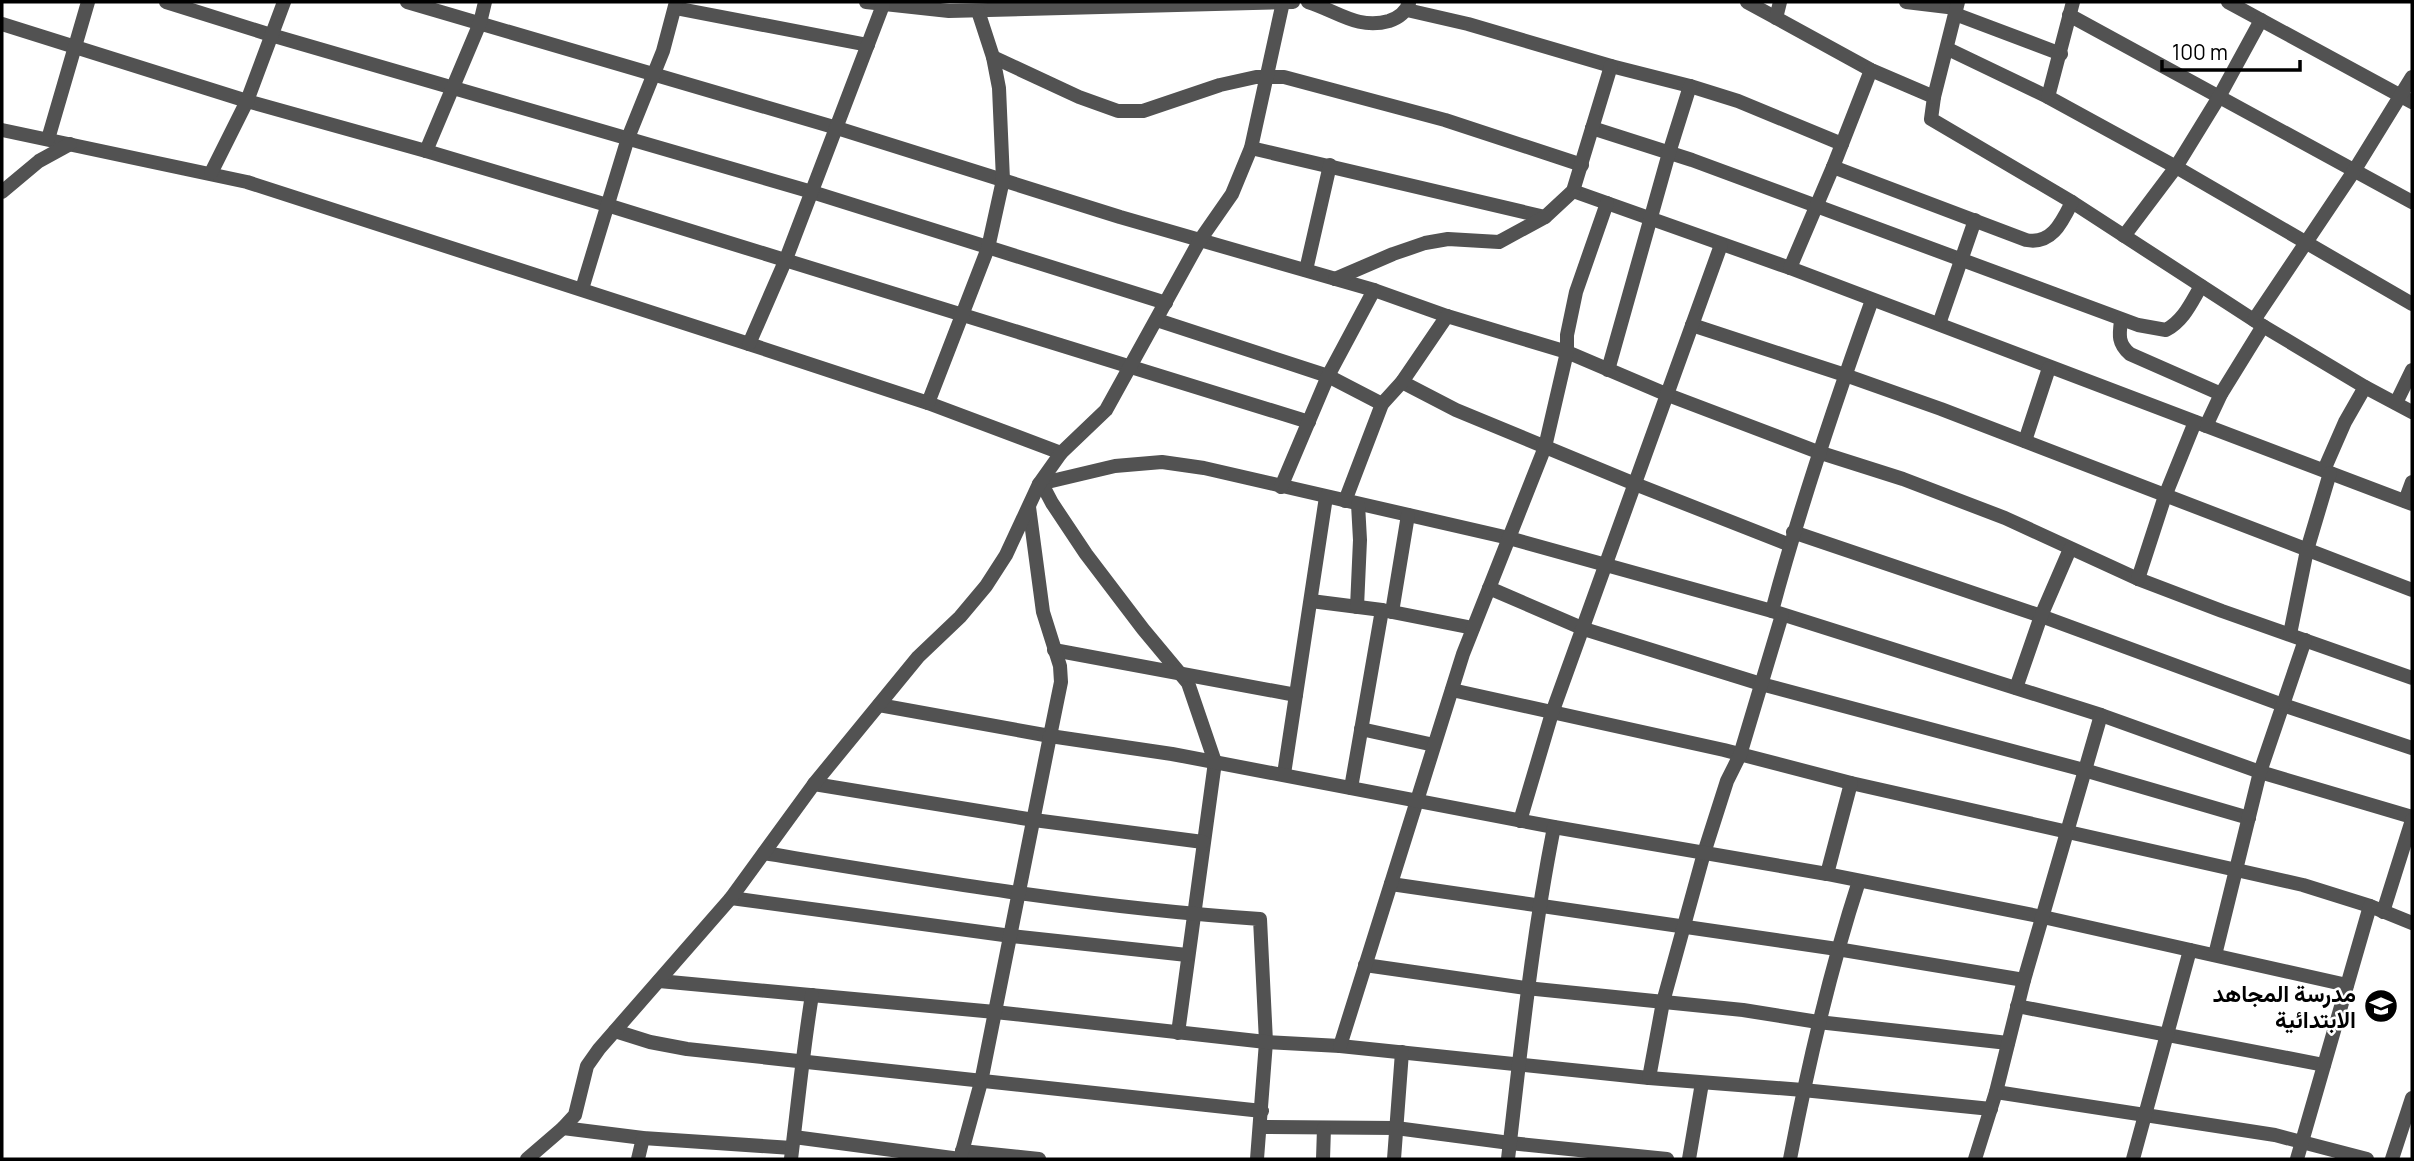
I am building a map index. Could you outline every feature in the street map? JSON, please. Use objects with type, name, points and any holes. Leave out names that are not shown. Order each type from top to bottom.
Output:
[{"type":"street","points":[[48,139],[88,2]]},
{"type":"street","points":[[166,2],[812,192],[1166,303]]},
{"type":"street","points":[[211,173],[247,101],[284,2]]},
{"type":"street","points":[[407,2],[1374,290],[1447,316],[1567,352],[1668,395],[1818,452],[1903,479],[2005,517],[2138,579],[2412,678]]},
{"type":"street","points":[[426,151],[480,23],[485,2]]},
{"type":"street","points":[[527,1159],[575,1115],[587,1066],[615,1031],[731,898],[814,784],[918,657],[960,617],[986,586],[1006,555],[1041,484],[1061,453],[1106,410],[1200,240],[1232,194],[1251,148],[1287,2],[1004,6],[948,11],[866,2]]},
{"type":"street","points":[[1308,2],[1354,22],[1373,25],[1393,20],[1408,6],[1738,101],[1842,144]]},
{"type":"street","points":[[1747,2],[1871,70],[1934,97]]},
{"type":"street","points":[[1776,18],[1780,2]]},
{"type":"street","points":[[1906,2],[1956,8],[2061,54]]},
{"type":"street","points":[[2228,2],[2406,98]]},
{"type":"street","points":[[582,289],[628,138],[654,74],[675,5],[869,46]]},
{"type":"street","points":[[749,344],[786,260],[884,5]]},
{"type":"street","points":[[1956,8],[1931,119],[2072,202],[2258,323],[2412,412]]},
{"type":"street","points":[[2048,97],[2071,8],[2219,97],[2412,202]]},
{"type":"street","points":[[928,403],[988,248],[1003,180],[999,88],[993,57],[978,10]]},
{"type":"street","points":[[2124,236],[2176,167],[2219,97],[2261,20]]},
{"type":"street","points":[[2,24],[247,101],[426,151],[962,313],[1309,422]]},
{"type":"street","points":[[1948,49],[2048,97],[2176,167],[2412,304]]},
{"type":"street","points":[[993,57],[1079,97],[1118,111],[1143,111],[1220,85],[1268,76],[1284,77],[1446,120],[1582,165]]},
{"type":"street","points":[[1335,279],[1425,243],[1448,239],[1499,242],[1545,217],[1573,191],[1611,66]]},
{"type":"street","points":[[1790,268],[1871,70]]},
{"type":"street","points":[[2138,579],[2165,496],[2200,424],[2221,394],[2258,323],[2306,243],[2406,98],[2412,77]]},
{"type":"street","points":[[1608,370],[1690,86]]},
{"type":"street","points":[[1592,128],[1817,206],[2121,321],[2166,330],[2184,315],[2201,286]]},
{"type":"street","points":[[2,130],[247,182],[928,403],[1061,453]]},
{"type":"street","points":[[2,192],[38,161],[70,144]]},
{"type":"street","points":[[1251,148],[1545,217]]},
{"type":"street","points":[[1307,270],[1330,165]]},
{"type":"street","points":[[1833,167],[2037,242],[2045,240],[2061,224],[2072,202]]},
{"type":"street","points":[[1573,191],[1790,268],[2409,502],[2412,482]]},
{"type":"street","points":[[1340,1046],[1452,690],[1545,447],[1567,352],[1567,335],[1576,292],[1607,203]]},
{"type":"street","points":[[1939,324],[1975,220]]},
{"type":"street","points":[[1520,821],[1552,713],[1721,244]]},
{"type":"street","points":[[1281,487],[1328,376],[1374,290]]},
{"type":"street","points":[[1649,1078],[1663,1002],[1704,853],[1727,781],[1740,755],[1762,684],[1792,538],[1818,452],[1872,300]]},
{"type":"street","points":[[1357,607],[1360,540],[1351,503],[1381,404],[1402,382],[1447,316]]},
{"type":"street","points":[[1157,320],[1328,376],[1381,404]]},
{"type":"street","points":[[2121,321],[2119,338],[2123,348],[2130,354],[2221,394]]},
{"type":"street","points":[[1692,326],[1845,375],[2025,441],[2412,590]]},
{"type":"street","points":[[2025,441],[2049,368]]},
{"type":"street","points":[[2396,403],[2412,369]]},
{"type":"street","points":[[1402,382],[1457,410],[1636,484],[1792,538],[2041,616],[2283,705],[2412,748]]},
{"type":"street","points":[[2290,634],[2327,471],[2345,422],[2365,387]]},
{"type":"street","points":[[1041,484],[1115,466],[1162,462],[1204,468],[1509,538],[1777,613],[2101,715],[2260,772],[2412,819],[2384,912]]},
{"type":"street","points":[[1041,484],[1086,554],[1143,629],[1182,673],[1194,697],[1214,762],[1178,1033]]},
{"type":"street","points":[[1284,774],[1326,497]]},
{"type":"street","points":[[961,1156],[981,1083],[1061,682],[1060,666],[1043,612],[1029,506]]},
{"type":"street","points":[[1351,788],[1361,729],[1408,515]]},
{"type":"street","points":[[2016,688],[2041,616],[2070,549]]},
{"type":"street","points":[[1489,588],[1584,629],[1762,684],[2084,770],[2249,818]]},
{"type":"street","points":[[1311,601],[1387,611],[1474,628]]},
{"type":"street","points":[[2215,955],[2260,772],[2305,640]]},
{"type":"street","points":[[1054,650],[1296,695]]},
{"type":"street","points":[[1452,690],[2236,872],[2303,885],[2370,906],[2412,923]]},
{"type":"street","points":[[879,705],[1284,774],[1520,821],[1827,874],[2043,917],[2347,985]]},
{"type":"street","points":[[1975,1159],[2101,715]]},
{"type":"street","points":[[1361,729],[1434,745]]},
{"type":"street","points":[[1827,874],[1850,783]]},
{"type":"street","points":[[814,784],[1034,820],[1203,842]]},
{"type":"street","points":[[1508,1159],[1526,988],[1553,827]]},
{"type":"street","points":[[764,853],[1019,894],[1193,915],[1260,919],[1266,1042],[1257,1159]]},
{"type":"street","points":[[1790,1159],[1818,1021],[1837,948],[1859,881]]},
{"type":"street","points":[[1391,884],[1837,948],[2024,980]]},
{"type":"street","points":[[731,898],[1011,936],[1187,955]]},
{"type":"street","points":[[2297,1159],[2370,906]]},
{"type":"street","points":[[2133,1159],[2189,950]]},
{"type":"street","points":[[1365,965],[1526,988],[1743,1010],[2008,1043]]},
{"type":"street","points":[[659,981],[995,1012],[1266,1042],[1340,1046],[1991,1109]]},
{"type":"street","points":[[793,1148],[801,1061],[811,995]]},
{"type":"street","points":[[2017,1006],[2324,1065]]},
{"type":"street","points":[[615,1031],[670,1047],[981,1083],[1262,1111]]},
{"type":"street","points":[[1394,1159],[1402,1052]]},
{"type":"street","points":[[1689,1159],[1702,1083]]},
{"type":"street","points":[[1996,1091],[2250,1130],[2367,1159]]},
{"type":"street","points":[[2392,1159],[2412,1098]]},
{"type":"street","points":[[1261,1127],[1396,1128],[1667,1159]]},
{"type":"street","points":[[563,1128],[643,1138],[793,1148],[1039,1159]]},
{"type":"street","points":[[1322,1159],[1324,1128]]},
{"type":"street","points":[[638,1159],[643,1138]]},
{"type":"place","name":"مدرسة المجاهد الابتدائية","points":[[2381,1006]]}]
